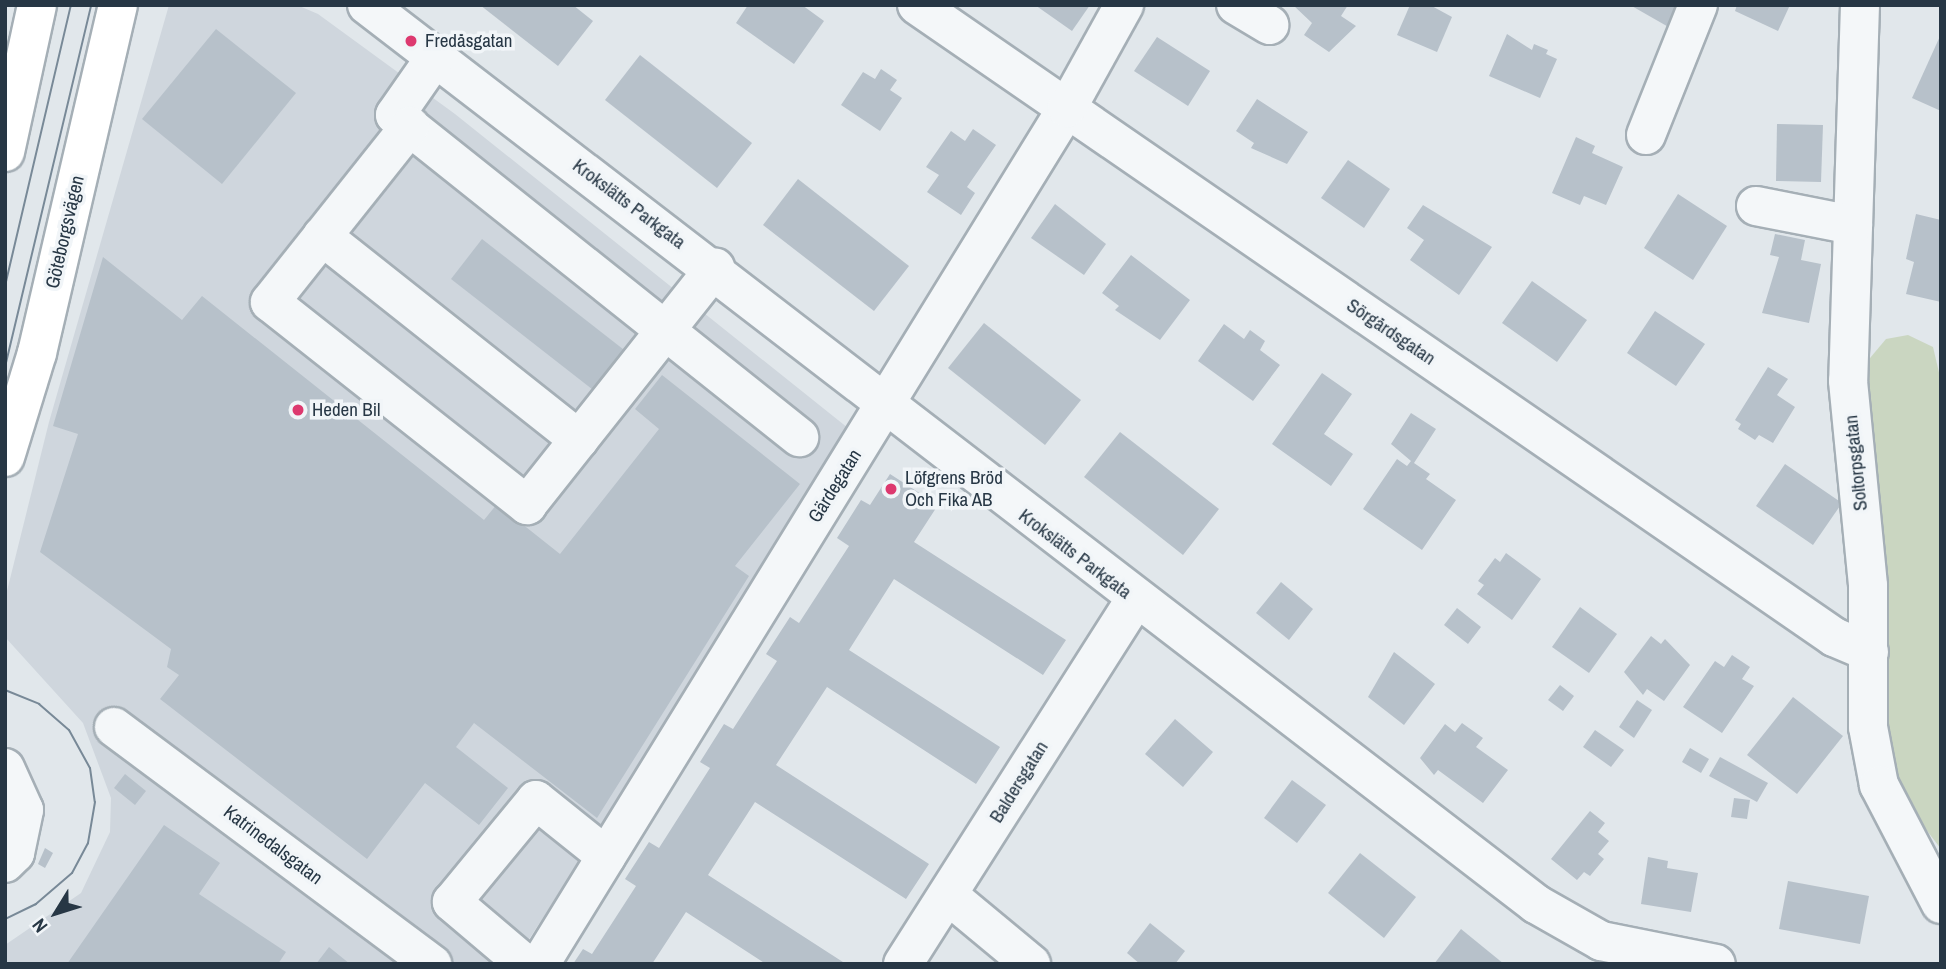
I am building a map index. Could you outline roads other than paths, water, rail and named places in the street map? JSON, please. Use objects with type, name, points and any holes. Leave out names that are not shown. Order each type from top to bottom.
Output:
[{"type":"main road","points":[[5,152],[37,5]]},
{"type":"main road","name":"Göteborgsvägen","points":[[5,457],[37,353],[118,5]]},
{"type":"street","name":"Sörgårdsgatan","points":[[917,5],[1823,629],[1869,652]]},
{"type":"street","name":"Gärdegatan","points":[[540,964],[1067,108],[1124,5]]},
{"type":"street","points":[[1236,5],[1269,25]]},
{"type":"street","points":[[1646,135],[1698,5]]},
{"type":"street","name":"Soltorpsgatan","points":[[1860,5],[1848,381],[1868,586],[1868,727],[1879,785],[1941,904]]},
{"type":"street","name":"Krokslätts Parkgata","points":[[368,6],[434,59],[715,268],[1135,600],[1596,952],[1716,964]]},
{"type":"street","points":[[434,59],[395,115],[799,437]]},
{"type":"street","points":[[410,126],[270,302],[527,505],[715,268]]},
{"type":"street","points":[[1756,206],[1853,225]]},
{"type":"street","points":[[323,236],[579,440]]},
{"type":"street","name":"Baldersgatan","points":[[903,964],[1135,600]]},
{"type":"street","name":"Katrinedalsgatan","points":[[114,727],[432,964]]},
{"type":"street","points":[[5,768],[24,810],[15,853],[5,863]]},
{"type":"street","points":[[525,964],[452,902],[536,800],[606,856]]},
{"type":"street","points":[[948,895],[1031,964]]},
{"type":"tram line","points":[[5,286],[71,5]]},
{"type":"tram line","points":[[5,367],[91,5]]},
{"type":"tram line","points":[[5,690],[39,704],[69,730],[90,768],[95,802],[88,843],[72,873],[36,904],[5,919]]},
{"type":"place","name":"Fredåsgatan","points":[[411,41]]},
{"type":"place","name":"Heden Bil","points":[[298,410]]},
{"type":"place","name":"Löfgrens Bröd Och Fika AB","points":[[891,489]]}]
